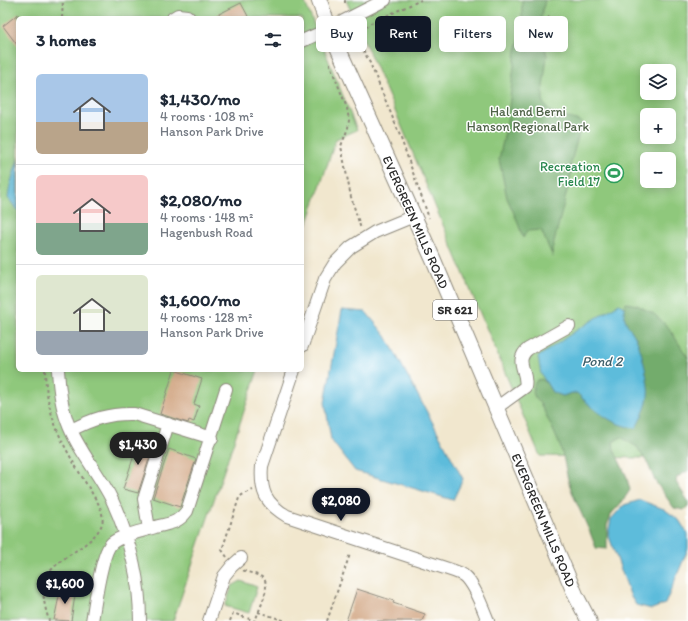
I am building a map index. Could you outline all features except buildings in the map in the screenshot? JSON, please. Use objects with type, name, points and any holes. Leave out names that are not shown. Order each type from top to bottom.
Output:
[{"type":"main road","name":"EVERGREEN MILLS ROAD","points":[[318,0],[324,16]]},
{"type":"main road","name":"EVERGREEN MILLS ROAD","points":[[340,52],[414,216],[576,596],[589,621]]},
{"type":"street","points":[[353,16],[386,0]]},
{"type":"street","points":[[177,16],[187,16]]},
{"type":"street","points":[[304,40],[316,34]]},
{"type":"street","points":[[304,340],[325,279],[335,262],[351,247],[375,232],[414,216]]},
{"type":"street","points":[[496,408],[525,387],[527,382],[521,360],[523,353],[569,326]]},
{"type":"street","points":[[58,372],[61,396],[67,421],[75,439],[112,500],[126,537],[135,572],[140,621]]},
{"type":"street","points":[[293,372],[262,466],[261,480],[268,501],[276,510],[287,516],[454,571],[464,576],[470,582],[475,591],[488,621]]},
{"type":"street","points":[[92,621],[103,562],[112,543],[149,529],[171,524],[181,519],[187,511],[212,438],[226,389]]},
{"type":"street","points":[[71,430],[97,418],[123,413],[134,414],[212,438]]},
{"type":"street","points":[[149,529],[144,499],[168,424]]},
{"type":"street","points":[[209,621],[224,576],[241,558]]},
{"type":"path","points":[[62,16],[63,0]]},
{"type":"path","points":[[367,26],[375,21],[421,0]]},
{"type":"path","points":[[364,52],[399,133],[429,218]]},
{"type":"path","points":[[330,60],[330,65],[347,108],[349,120],[348,128],[341,146],[351,197],[362,230]]},
{"type":"path","points":[[45,372],[46,391],[56,428],[63,444],[98,503],[102,513],[103,523],[95,536],[60,563],[48,576],[43,594],[49,621]]},
{"type":"path","points":[[327,621],[350,554]]},
{"type":"path","points":[[258,612],[286,621]]},
{"type":"green space","points":[[0,0],[304,0],[316,29],[316,52],[325,52],[357,130],[336,139],[304,234],[304,16],[16,16],[16,372],[257,372],[173,621],[0,621]]},
{"type":"green space","name":"Hal and Berni Hanson Regional Park","points":[[346,0],[688,0],[688,459],[540,456],[399,120],[367,48],[367,16],[353,16]]},
{"type":"green space","points":[[522,0],[545,0],[541,16],[522,16]]},
{"type":"green space","points":[[516,52],[546,52],[543,103],[551,112],[582,122],[570,166],[573,167],[552,250],[553,257],[541,230],[527,231],[523,238],[507,198],[499,159],[507,123]]},
{"type":"green space","points":[[626,303],[637,305],[654,314],[669,328],[688,358],[688,471],[677,477],[676,482],[688,501],[688,506],[684,510],[674,508],[655,481],[648,464],[637,447],[621,437],[613,442],[614,450],[626,475],[630,490],[612,513],[607,525],[607,549],[596,548],[571,489],[558,441],[541,405],[533,393],[533,389],[536,381],[541,379],[546,382],[552,392],[563,396],[571,393],[577,393],[591,406],[637,339],[623,317]]},
{"type":"green space","points":[[241,581],[257,587],[249,613],[225,606],[232,586]]},
{"type":"water","points":[[16,166],[16,208],[8,198],[10,185]]},
{"type":"water","name":"Pond 2","points":[[619,304],[624,307],[626,322],[635,336],[639,346],[648,384],[648,396],[644,412],[636,428],[619,424],[604,416],[596,411],[577,393],[571,393],[563,396],[552,392],[541,374],[538,357],[577,330]]},
{"type":"water","points":[[342,310],[366,312],[386,336],[463,479],[453,500],[355,471],[331,440],[325,402]]},
{"type":"water","points":[[640,500],[664,509],[679,520],[688,534],[688,549],[665,604],[652,609],[636,605],[631,597],[608,534],[611,519],[624,505]]},
{"type":"place","name":"Recreation Field 17","points":[[614,173]]}]
